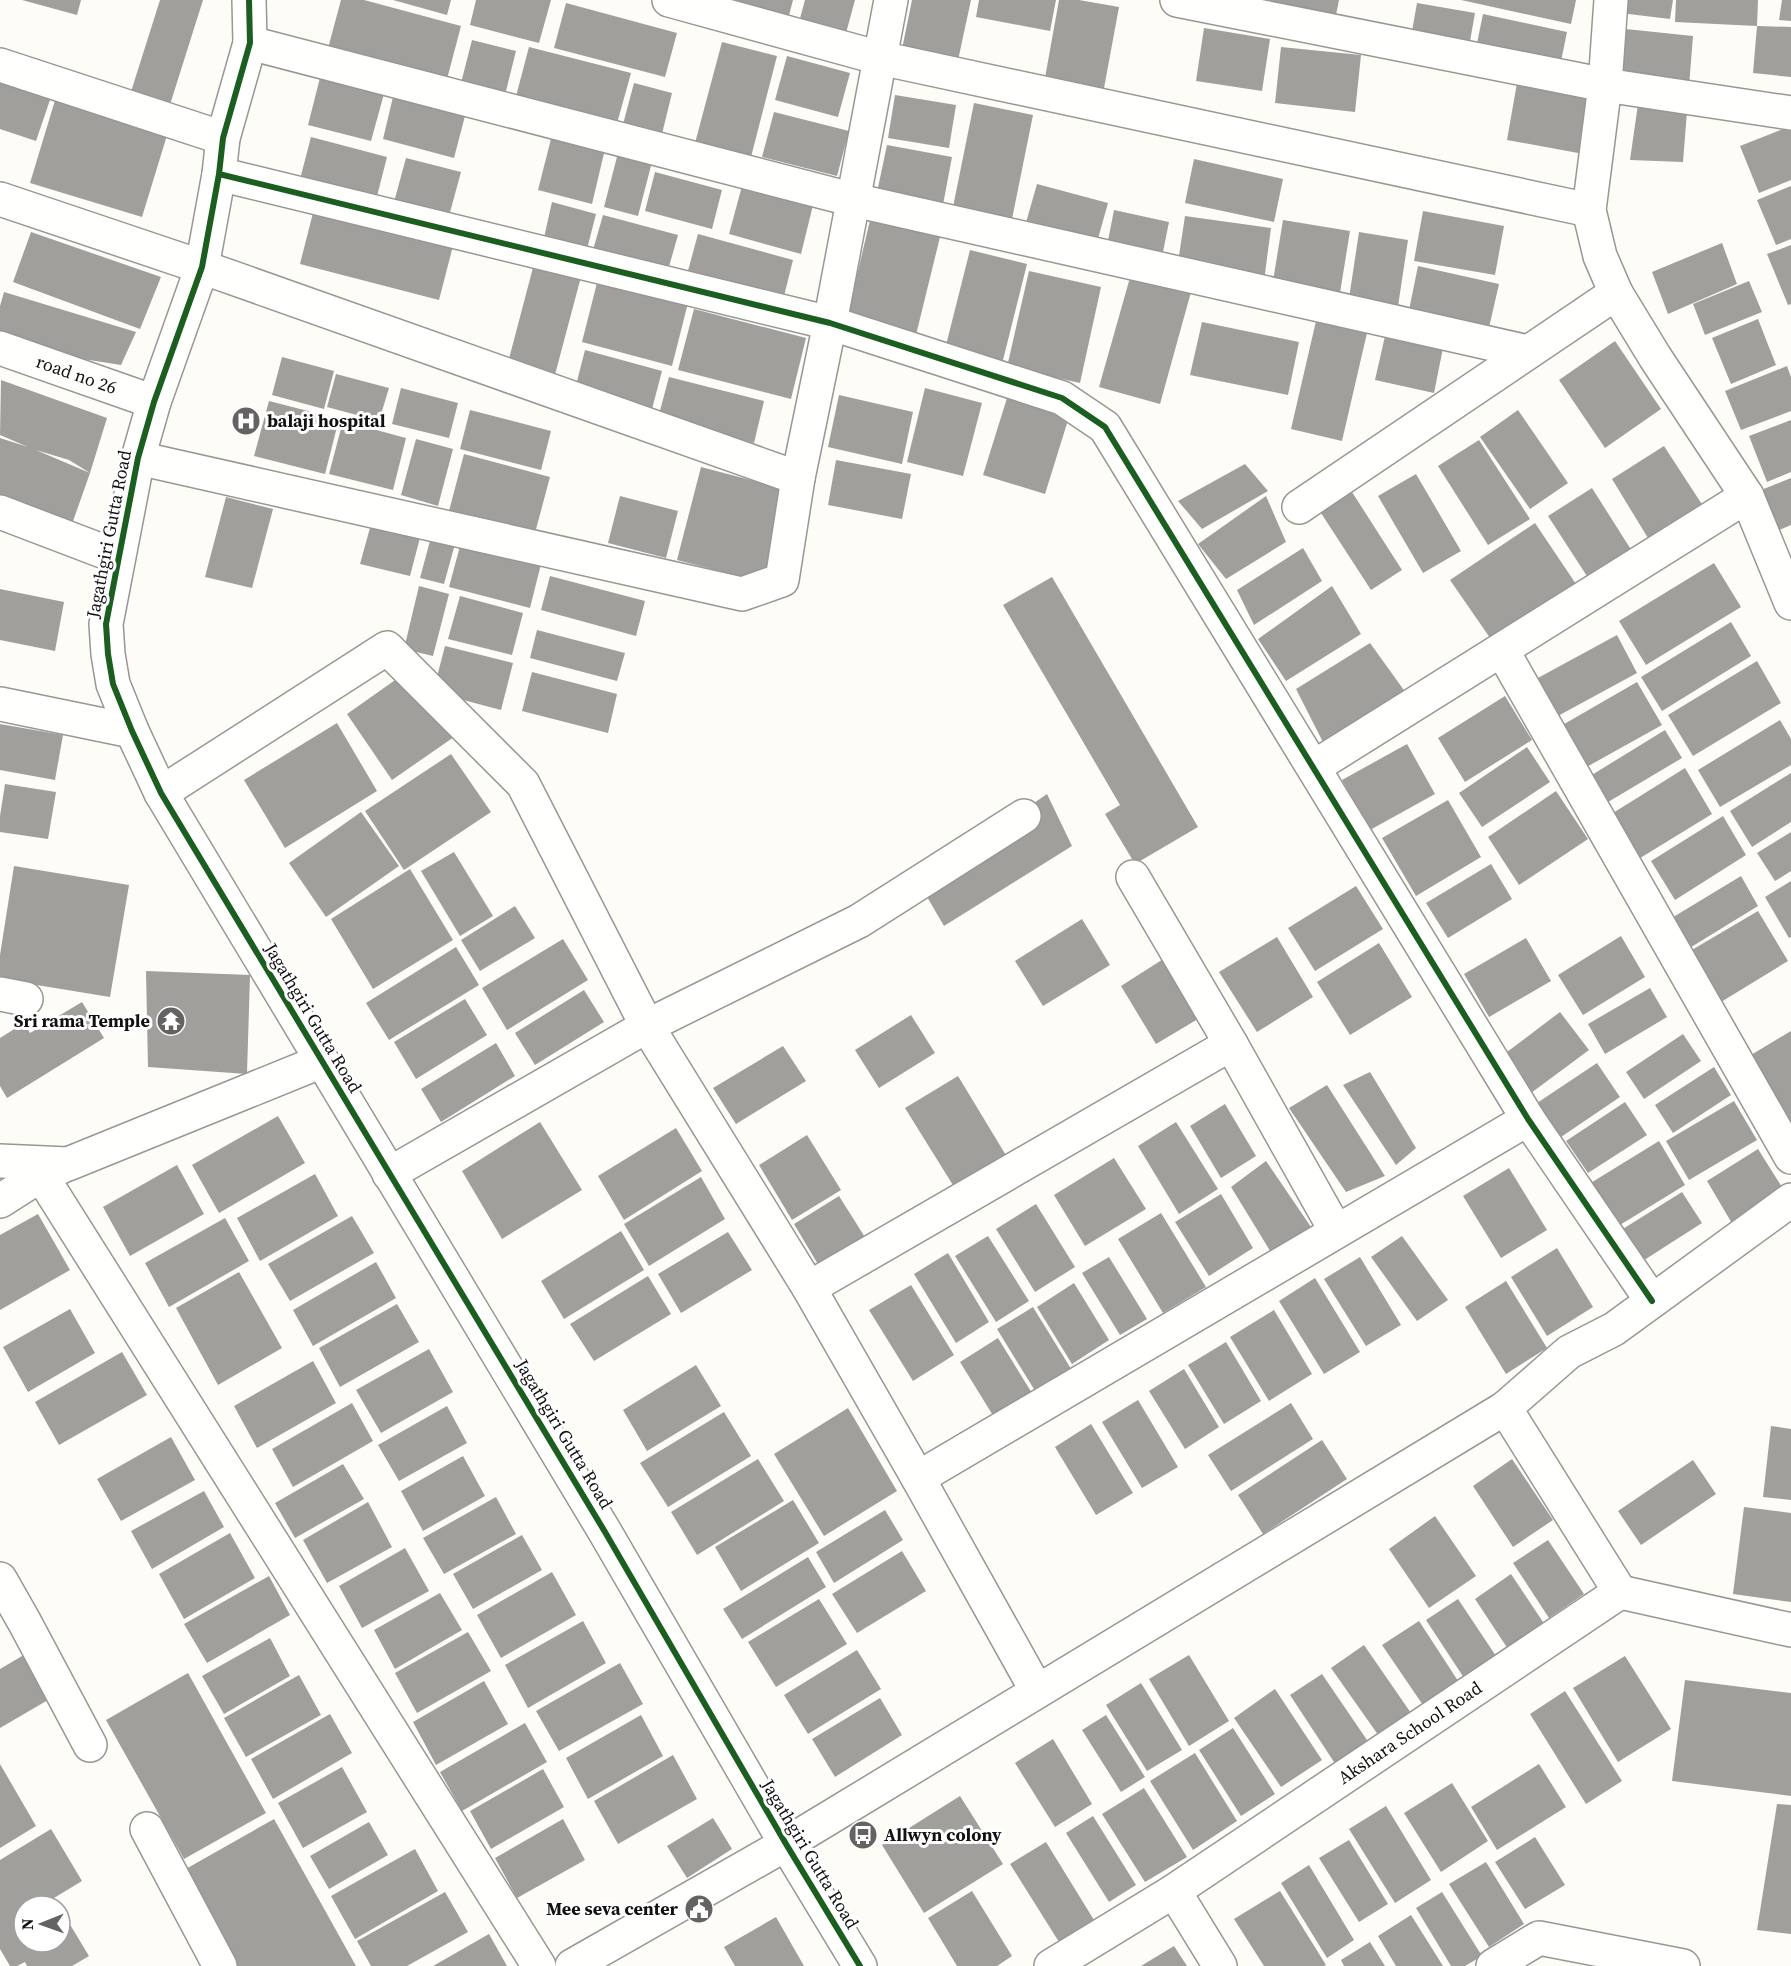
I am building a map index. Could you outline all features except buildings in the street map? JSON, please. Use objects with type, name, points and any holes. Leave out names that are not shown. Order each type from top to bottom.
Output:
[{"type":"street","name":"Jagathgiri Gutta Road","points":[[249,0],[250,43],[223,138],[219,174],[202,267],[154,402],[138,458],[118,557],[106,624],[113,684],[161,793],[605,1532],[786,1845],[860,1966]]},
{"type":"street","points":[[669,0],[880,58],[1589,210]]},
{"type":"street","points":[[138,458],[742,594],[782,580],[798,478],[854,200],[891,0]]},
{"type":"street","points":[[1177,0],[1605,85],[1791,113]]},
{"type":"street","points":[[1611,0],[1605,85],[1589,210],[1600,256],[1616,293],[1655,357],[1747,496],[1791,603]]},
{"type":"street","points":[[250,43],[854,200],[1528,352]]},
{"type":"street","points":[[0,65],[223,138]]},
{"type":"street","points":[[219,174],[830,323],[1062,398],[1105,427],[1528,1119],[1652,1301]]},
{"type":"street","points":[[0,199],[202,267],[798,478]]},
{"type":"street","points":[[1299,507],[1616,293]]},
{"type":"street","name":"road no 26","points":[[0,348],[154,402]]},
{"type":"street","points":[[1314,767],[1747,496]]},
{"type":"street","points":[[0,512],[118,557]]},
{"type":"street","points":[[161,793],[387,648],[523,784],[647,1026],[808,1288],[1037,1691]]},
{"type":"street","points":[[1502,650],[1791,1157]]},
{"type":"street","points":[[0,704],[132,731]]},
{"type":"street","points":[[389,1174],[647,1026],[859,921],[1024,816]]},
{"type":"street","points":[[1133,877],[1231,1044],[1336,1231]]},
{"type":"street","points":[[808,1288],[1231,1044]]},
{"type":"street","points":[[0,1201],[54,1169],[322,1061]]},
{"type":"street","points":[[918,1478],[1528,1119]]},
{"type":"street","points":[[0,1161],[54,1169]]},
{"type":"street","points":[[54,1169],[539,1966]]},
{"type":"street","points":[[572,1966],[786,1845],[1505,1408],[1569,1352],[1614,1329],[1791,1200]]},
{"type":"street","points":[[1505,1408],[1620,1592],[1791,1630]]},
{"type":"street","points":[[0,1580],[90,1745]]},
{"type":"street","name":"Akshara School Road","points":[[1051,1966],[1174,1891],[1620,1592]]},
{"type":"street","points":[[147,1829],[220,1966]]},
{"type":"street","points":[[1174,1891],[1220,1966]]},
{"type":"street","points":[[1493,1966],[1539,1938],[1683,1966]]},
{"type":"cycle path","points":[[249,0],[250,43],[223,138],[219,174],[202,267],[154,402],[138,458],[106,624],[113,684],[161,793],[605,1532],[786,1844],[860,1966]]},
{"type":"cycle path","points":[[219,174],[830,323],[1062,398],[1105,427],[1528,1119],[1652,1301]]},
{"type":"place","name":"balaji hospital","points":[[246,421]]},
{"type":"place","name":"Sri rama Temple","points":[[171,1021]]},
{"type":"place","name":"Allwyn colony","points":[[863,1835]]},
{"type":"place","name":"Mee seva center","points":[[699,1909]]}]
